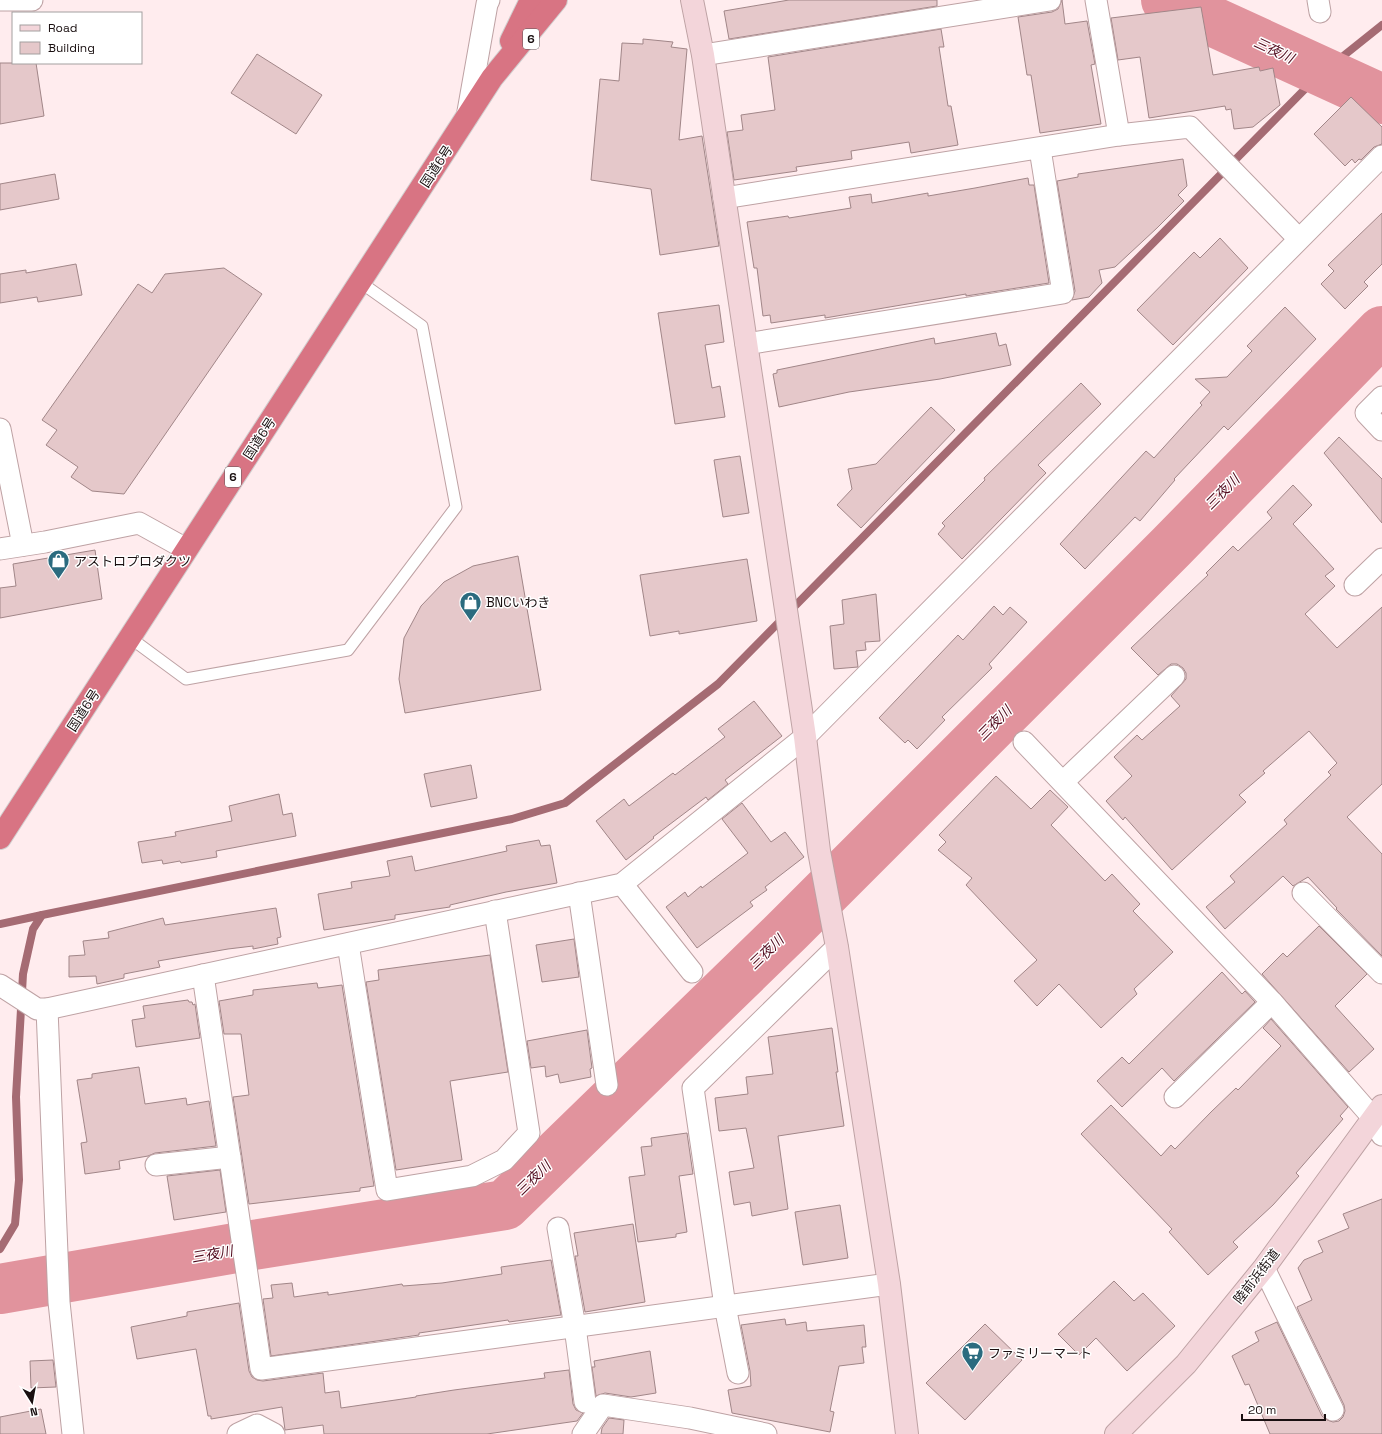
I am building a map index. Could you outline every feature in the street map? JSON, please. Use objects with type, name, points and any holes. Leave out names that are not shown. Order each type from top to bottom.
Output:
[{"type":"highway","name":"国道6号","points":[[0,838],[186,549],[467,118],[492,78],[531,0]]},
{"type":"highway","name":"国道6号","points":[[492,78],[556,0]]},
{"type":"highway","name":"6","points":[[492,78],[569,0]]},
{"type":"street","points":[[0,0],[32,0]]},
{"type":"street","points":[[467,118],[487,4],[489,0]]},
{"type":"street","points":[[692,0],[703,55],[805,737],[819,851],[836,947],[889,1284],[907,1434]]},
{"type":"street","points":[[703,55],[1050,0]]},
{"type":"street","points":[[1096,0],[1119,135]]},
{"type":"street","points":[[724,198],[1040,149],[1119,135],[1190,127],[1298,238]]},
{"type":"street","points":[[746,344],[1063,293],[1040,149]]},
{"type":"street","points":[[3,987],[42,1009],[622,884],[805,737],[1258,282],[1298,238],[1382,156]]},
{"type":"street","points":[[1382,397],[1366,413],[1382,430]]},
{"type":"street","points":[[0,429],[23,546]]},
{"type":"street","points":[[0,549],[23,546],[139,523],[186,549]]},
{"type":"street","points":[[1355,585],[1382,559]]},
{"type":"street","points":[[1063,782],[1174,676]]},
{"type":"street","points":[[1024,742],[1272,1002],[1379,1120]]},
{"type":"street","points":[[622,884],[692,972]]},
{"type":"street","points":[[579,893],[607,1085]]},
{"type":"street","points":[[1303,893],[1382,974]]},
{"type":"street","points":[[348,944],[387,1190],[472,1176],[504,1160],[529,1133],[495,911]]},
{"type":"street","points":[[738,1373],[726,1306],[693,1088],[836,947]]},
{"type":"street","points":[[203,975],[261,1369],[889,1284]]},
{"type":"street","points":[[1175,1097],[1272,1002]]},
{"type":"street","points":[[42,1009],[59,1302],[73,1434]]},
{"type":"street","name":"陸前浜街道","points":[[1116,1434],[1186,1364],[1264,1268],[1379,1120]]},
{"type":"street","points":[[156,1165],[230,1157]]},
{"type":"street","points":[[558,1228],[576,1327],[585,1402]]},
{"type":"street","points":[[1264,1268],[1333,1410]]},
{"type":"street","points":[[583,1434],[603,1405],[693,1426],[766,1434]]},
{"type":"street","points":[[238,1434],[257,1425],[274,1434]]},
{"type":"lane","points":[[129,637],[186,679],[348,650],[456,507],[422,326],[360,282]]},
{"type":"building","points":[[789,0],[937,0],[937,6],[729,39],[724,11]]},
{"type":"building","points":[[1062,0],[1065,24],[1087,21],[1095,64],[1091,65],[1101,124],[1040,133],[1031,75],[1027,75],[1018,17],[1052,12],[1058,9]]},
{"type":"building","points":[[1201,7],[1213,75],[1259,67],[1260,71],[1273,68],[1280,105],[1253,127],[1234,129],[1231,109],[1226,110],[1225,106],[1149,118],[1140,57],[1118,60],[1111,18]]},
{"type":"building","points":[[941,29],[944,47],[939,47],[948,106],[951,106],[958,145],[911,153],[909,142],[851,151],[852,159],[796,167],[797,171],[734,180],[727,132],[743,130],[741,115],[775,110],[768,57]]},
{"type":"building","points":[[643,39],[673,42],[671,47],[687,49],[679,140],[702,136],[719,246],[660,255],[651,189],[591,180],[600,79],[619,81],[622,43],[643,44]]},
{"type":"building","points":[[257,54],[322,95],[296,134],[231,93]]},
{"type":"building","points":[[0,63],[36,64],[44,116],[0,124]]},
{"type":"building","points":[[1351,97],[1382,127],[1382,144],[1374,147],[1361,160],[1359,159],[1355,163],[1352,159],[1345,166],[1314,134]]},
{"type":"building","points":[[1183,159],[1187,186],[1178,195],[1184,201],[1115,267],[1099,270],[1102,283],[1089,297],[1072,300],[1075,291],[1057,181],[1078,177],[1078,174]]},
{"type":"building","points":[[55,174],[59,199],[0,210],[0,184]]},
{"type":"building","points":[[1028,178],[1029,185],[1034,185],[1049,283],[966,296],[966,294],[825,318],[825,315],[771,323],[770,315],[763,316],[757,268],[754,268],[747,222],[788,216],[789,218],[851,208],[849,197],[871,194],[872,203],[928,193],[928,196]]},
{"type":"building","points":[[1382,213],[1382,264],[1364,282],[1368,286],[1345,309],[1321,284],[1334,271],[1328,265]]},
{"type":"building","points":[[1220,238],[1248,268],[1173,345],[1137,310],[1194,252],[1200,258]]},
{"type":"building","points":[[76,264],[82,295],[38,302],[37,297],[0,303],[0,274],[26,270],[26,273]]},
{"type":"building","points":[[224,268],[262,294],[124,494],[92,491],[71,477],[78,467],[46,445],[57,430],[42,420],[138,284],[152,293],[165,274]]},
{"type":"building","points":[[719,305],[724,342],[705,345],[712,388],[720,386],[725,417],[675,424],[658,313]]},
{"type":"building","points":[[1285,307],[1316,339],[1228,430],[1224,426],[1174,479],[1175,480],[1140,521],[1135,517],[1085,569],[1060,544],[1146,451],[1154,458],[1202,405],[1200,403],[1210,392],[1195,379],[1227,377],[1252,351],[1247,346]]},
{"type":"building","points":[[996,333],[999,346],[1006,344],[1011,365],[940,379],[849,392],[779,407],[773,374],[777,373],[777,370],[934,338],[935,344]]},
{"type":"building","points":[[1081,383],[1101,404],[1038,465],[1046,473],[962,559],[938,534],[945,526],[942,523],[985,480],[984,478]]},
{"type":"building","points":[[931,407],[955,430],[861,528],[837,505],[852,489],[848,469],[876,464]]},
{"type":"building","points":[[1339,437],[1382,479],[1382,523],[1324,453]]},
{"type":"building","points":[[740,456],[749,513],[723,517],[714,460]]},
{"type":"building","points":[[1293,485],[1312,505],[1293,524],[1334,569],[1325,576],[1335,586],[1305,614],[1337,648],[1382,607],[1382,784],[1347,817],[1382,854],[1382,956],[1336,909],[1337,908],[1308,877],[1293,886],[1283,876],[1225,929],[1206,907],[1235,882],[1230,876],[1287,824],[1284,820],[1331,775],[1328,772],[1337,763],[1309,731],[1263,771],[1265,773],[1239,795],[1246,802],[1172,870],[1125,817],[1123,820],[1106,801],[1132,776],[1114,757],[1137,735],[1142,740],[1180,706],[1171,696],[1186,679],[1186,673],[1183,668],[1177,664],[1171,664],[1158,675],[1131,648],[1208,575],[1206,573],[1233,546],[1238,551],[1272,518],[1267,512]]},
{"type":"building","name":"アストロプロダクツ","points":[[95,550],[102,599],[0,618],[0,588],[16,586],[13,564]]},
{"type":"building","name":"BNCいわき","points":[[518,556],[541,690],[405,713],[399,679],[404,638],[421,606],[444,582],[473,566]]},
{"type":"building","points":[[747,559],[757,621],[679,634],[679,631],[650,636],[640,575]]},
{"type":"building","points":[[876,594],[880,641],[865,642],[866,650],[856,651],[858,667],[834,669],[830,626],[844,624],[842,600]]},
{"type":"building","points":[[994,606],[1003,615],[1010,607],[1027,622],[989,664],[992,668],[942,717],[945,720],[917,749],[908,740],[905,743],[879,718],[958,635],[963,640]]},
{"type":"building","points":[[754,701],[782,736],[725,780],[728,784],[708,800],[706,797],[653,837],[654,838],[626,860],[596,821],[624,799],[629,806],[673,773],[675,775],[725,737],[718,729]]},
{"type":"building","points":[[471,765],[477,798],[431,807],[424,774]]},
{"type":"building","points":[[996,776],[1031,809],[1050,790],[1068,807],[1051,825],[1105,881],[1112,874],[1140,904],[1133,911],[1173,952],[1134,989],[1137,994],[1101,1028],[1059,984],[1037,1006],[1014,981],[1037,960],[966,885],[972,878],[938,850],[946,842],[939,835]]},
{"type":"building","points":[[279,794],[283,815],[292,813],[296,836],[216,851],[217,857],[181,863],[180,861],[163,864],[162,860],[142,863],[138,842],[176,836],[175,832],[232,821],[229,806]]},
{"type":"building","points":[[742,803],[771,842],[785,832],[804,857],[765,887],[767,890],[750,902],[753,906],[697,948],[666,907],[685,892],[688,897],[701,886],[702,888],[748,853],[722,819]]},
{"type":"building","points":[[539,840],[541,846],[550,845],[557,883],[506,892],[450,905],[450,907],[395,915],[395,919],[324,930],[318,894],[352,888],[351,882],[390,876],[387,861],[412,856],[415,871],[507,851],[506,846]]},
{"type":"building","points":[[276,908],[281,937],[277,938],[278,944],[253,949],[253,946],[228,949],[158,961],[160,967],[124,974],[124,978],[97,984],[96,976],[69,977],[69,956],[85,955],[83,941],[109,938],[108,932],[163,918],[165,925]]},
{"type":"building","points":[[1319,926],[1367,974],[1335,1006],[1374,1049],[1349,1072],[1262,974],[1283,953],[1287,957]]},
{"type":"building","points":[[574,939],[579,977],[542,982],[536,945]]},
{"type":"building","points":[[490,955],[508,1072],[450,1081],[462,1160],[396,1170],[366,982],[379,980],[378,970]]},
{"type":"building","points":[[1222,972],[1242,994],[1245,991],[1255,1002],[1174,1081],[1162,1068],[1122,1107],[1097,1081],[1122,1057],[1129,1064]]},
{"type":"building","points":[[317,983],[318,988],[342,985],[374,1186],[360,1188],[360,1191],[249,1204],[233,1097],[249,1095],[241,1034],[224,1034],[219,1001],[253,995],[253,990]]},
{"type":"building","points":[[188,1000],[189,1002],[192,1002],[193,1005],[195,1004],[200,1038],[136,1047],[132,1020],[145,1018],[143,1006]]},
{"type":"building","points":[[1271,1019],[1348,1107],[1340,1116],[1343,1119],[1296,1173],[1299,1176],[1273,1205],[1233,1242],[1238,1247],[1208,1275],[1169,1232],[1172,1229],[1081,1134],[1111,1105],[1161,1156],[1171,1145],[1175,1149],[1236,1088],[1238,1090],[1281,1046],[1263,1028]]},
{"type":"building","points":[[832,1028],[838,1072],[836,1072],[844,1126],[778,1136],[788,1209],[752,1216],[750,1202],[734,1205],[729,1172],[754,1168],[746,1128],[719,1131],[715,1098],[748,1094],[746,1077],[773,1074],[768,1037]]},
{"type":"building","points":[[587,1030],[592,1068],[590,1069],[591,1077],[560,1083],[558,1074],[546,1077],[545,1066],[531,1068],[527,1041]]},
{"type":"building","points":[[139,1067],[145,1104],[186,1098],[187,1105],[209,1101],[216,1146],[155,1153],[148,1156],[119,1161],[120,1169],[85,1174],[81,1143],[87,1142],[77,1080],[92,1078],[92,1074]]},
{"type":"building","points":[[687,1133],[693,1174],[679,1176],[687,1232],[676,1234],[676,1237],[638,1242],[629,1177],[645,1175],[641,1147],[652,1146],[651,1138]]},
{"type":"building","points":[[220,1170],[226,1212],[174,1220],[167,1176]]},
{"type":"building","points":[[1382,1199],[1382,1434],[1270,1434],[1249,1384],[1245,1385],[1232,1356],[1259,1341],[1255,1332],[1277,1322],[1322,1416],[1333,1422],[1339,1421],[1343,1417],[1345,1411],[1344,1405],[1297,1307],[1312,1300],[1298,1268],[1304,1260],[1323,1252],[1318,1241],[1349,1228],[1343,1214]]},
{"type":"building","points":[[840,1205],[848,1258],[803,1265],[795,1212]]},
{"type":"building","points":[[633,1224],[645,1302],[585,1312],[575,1256],[578,1256],[574,1233]]},
{"type":"building","points":[[551,1260],[561,1315],[509,1322],[508,1320],[419,1333],[419,1335],[271,1356],[263,1299],[273,1298],[271,1285],[292,1283],[294,1297],[328,1292],[328,1295],[402,1284],[403,1286],[442,1283],[502,1274],[501,1267]]},
{"type":"building","points":[[1114,1281],[1134,1301],[1143,1293],[1175,1326],[1127,1371],[1096,1338],[1079,1355],[1058,1334]]},
{"type":"building","points":[[239,1303],[249,1371],[252,1377],[263,1381],[323,1373],[325,1393],[339,1391],[341,1408],[454,1390],[545,1378],[544,1373],[569,1370],[573,1404],[576,1410],[583,1413],[577,1421],[487,1434],[324,1434],[323,1425],[285,1430],[282,1407],[211,1419],[211,1416],[208,1416],[196,1349],[137,1359],[131,1327],[187,1316],[187,1312]]},
{"type":"building","points":[[785,1319],[786,1325],[806,1322],[807,1331],[864,1325],[866,1347],[862,1347],[864,1363],[839,1366],[830,1411],[834,1412],[830,1432],[732,1413],[728,1390],[751,1386],[750,1371],[741,1325]]},
{"type":"building","name":"ファミリーマート","points":[[985,1324],[1022,1360],[965,1420],[926,1383]]},
{"type":"building","points":[[650,1351],[656,1393],[631,1397],[605,1393],[596,1396],[592,1367],[595,1367],[594,1361]]},
{"type":"building","points":[[53,1360],[56,1387],[31,1388],[30,1361]]},
{"type":"building","points":[[41,1409],[46,1434],[0,1434],[0,1417]]},
{"type":"building","points":[[609,1418],[624,1420],[623,1434],[601,1434],[602,1428]]},
{"type":"waterway","name":"三夜川","points":[[1166,0],[1382,99]]},
{"type":"waterway","points":[[0,1249],[15,1224],[19,1180],[16,1097],[23,974],[33,929],[42,915],[512,819],[565,803],[718,684],[1305,89],[1322,73],[1382,25]]},
{"type":"waterway","name":"三夜川","points":[[0,1289],[247,1246],[505,1205],[789,929],[1171,547],[1382,331]]},
{"type":"waterway","points":[[0,924],[42,915]]},
{"type":"place","name":"アストロプロダクツ","points":[[58,580]]},
{"type":"place","name":"BNCいわき","points":[[471,622]]},
{"type":"place","name":"ファミリーマート","points":[[972,1372]]}]
